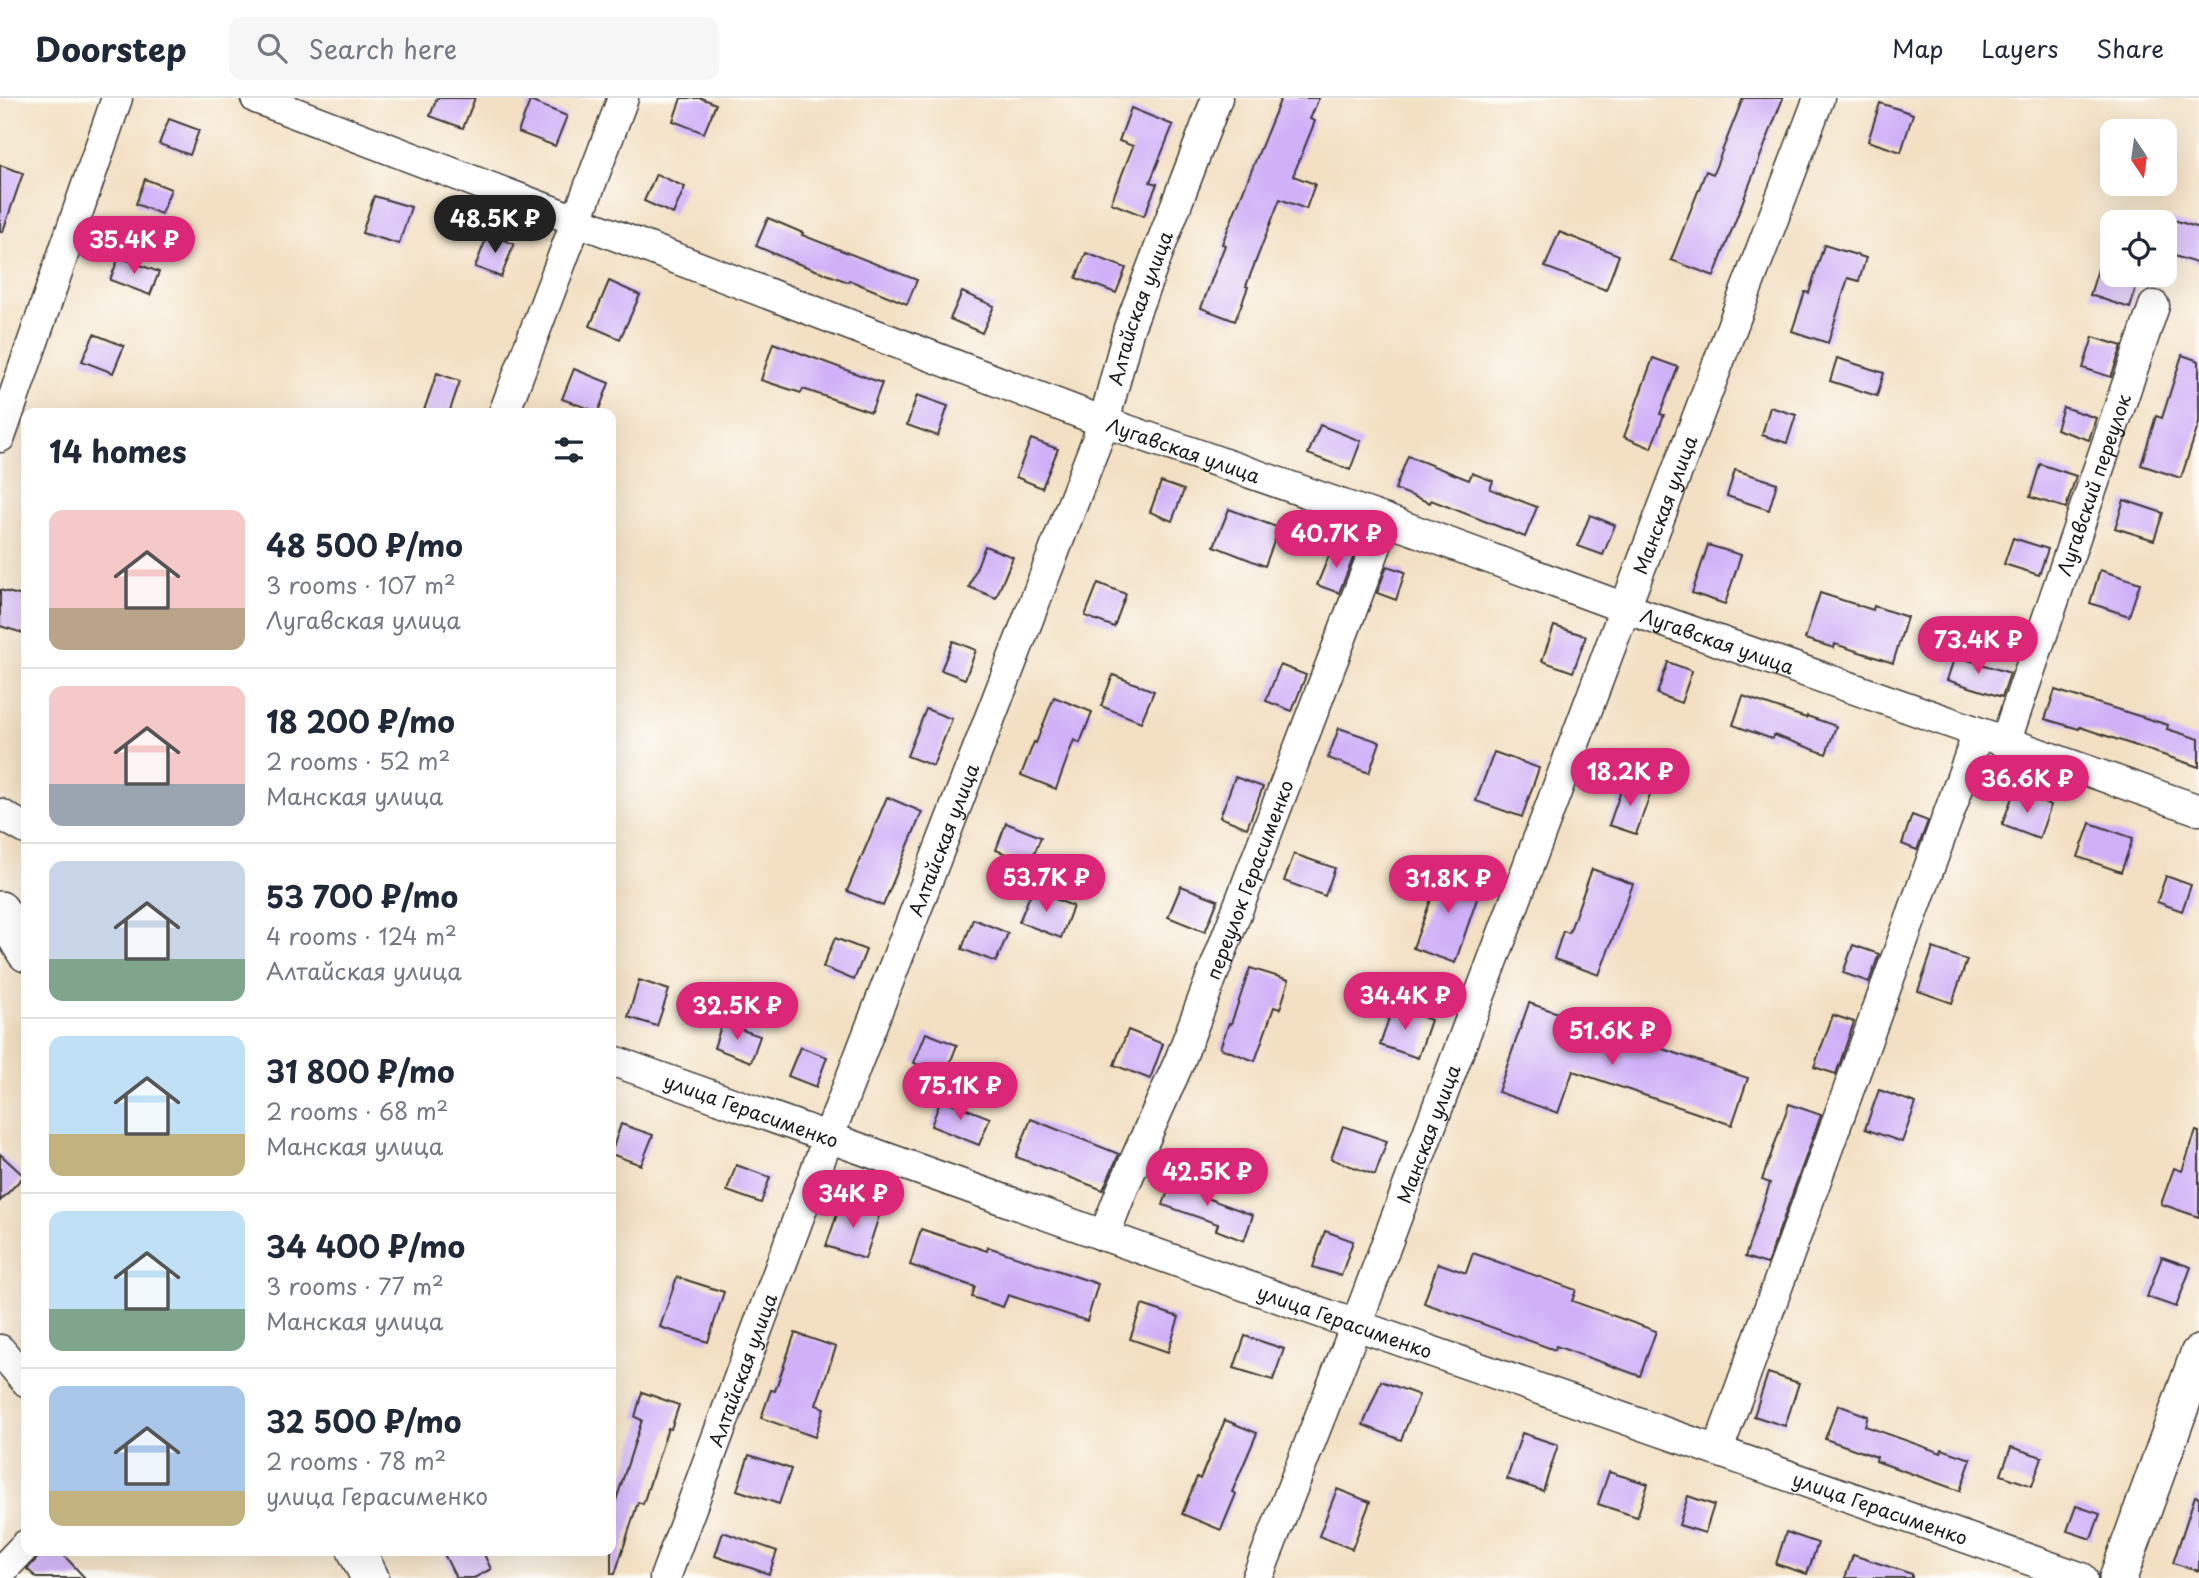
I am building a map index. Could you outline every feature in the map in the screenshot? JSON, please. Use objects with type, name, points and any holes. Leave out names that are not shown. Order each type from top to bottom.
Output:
[{"type":"main road","points":[[0,910],[21,945]]},
{"type":"main road","points":[[2118,1578],[2199,1354]]},
{"type":"main road","points":[[359,1556],[370,1578]]},
{"type":"street","points":[[0,437],[117,98]]},
{"type":"street","name":"Лугавская улица","points":[[256,98],[1104,422],[2199,810]]},
{"type":"street","points":[[506,408],[623,98]]},
{"type":"street","name":"Алтайская улица","points":[[664,1578],[828,1138],[1104,422],[1129,328],[1217,98]]},
{"type":"street","name":"Манская улица","points":[[1257,1578],[1356,1325],[1819,98]]},
{"type":"street","name":"Лугавский переулок","points":[[1718,1450],[1992,738],[2154,306]]},
{"type":"street","name":"переулок Герасименко","points":[[1104,1236],[1180,1060],[1386,520]]},
{"type":"street","points":[[0,814],[21,826]]},
{"type":"street","name":"улица Герасименко","points":[[616,1062],[1356,1325],[2082,1578]]},
{"type":"street","points":[[0,1350],[21,1375]]},
{"type":"street","points":[[0,1572],[21,1550]]},
{"type":"building","points":[[437,98],[475,98],[463,128],[430,116]]},
{"type":"building","points":[[681,98],[701,98],[716,104],[704,133],[673,121]]},
{"type":"building","points":[[1281,98],[1319,98],[1310,119],[1315,121],[1293,176],[1315,184],[1306,209],[1280,199],[1235,321],[1201,308],[1225,245],[1222,244]]},
{"type":"building","points":[[1743,98],[1783,98],[1714,276],[1671,260],[1706,171],[1713,174]]},
{"type":"building","points":[[530,101],[567,116],[555,146],[518,132]]},
{"type":"building","points":[[1880,103],[1913,114],[1901,152],[1868,141]]},
{"type":"building","points":[[1131,108],[1173,125],[1150,182],[1157,184],[1144,216],[1111,203],[1133,146],[1119,141]]},
{"type":"building","points":[[169,119],[199,130],[190,155],[159,144]]},
{"type":"building","points":[[0,165],[23,173],[3,231],[0,231]]},
{"type":"building","points":[[656,174],[685,187],[673,214],[644,201]]},
{"type":"building","points":[[145,179],[171,189],[161,214],[136,204]]},
{"type":"building","points":[[374,196],[411,207],[399,244],[362,233]]},
{"type":"building","points":[[768,218],[803,233],[802,235],[917,280],[907,304],[756,246]]},
{"type":"building","points":[[2177,221],[2199,228],[2199,264],[2177,257]]},
{"type":"building","points":[[1559,232],[1619,255],[1606,290],[1545,267]]},
{"type":"building","points":[[488,234],[514,244],[501,277],[475,267]]},
{"type":"building","points":[[1824,245],[1866,258],[1859,281],[1848,278],[1828,343],[1792,331],[1805,292],[1809,293]]},
{"type":"building","points":[[1086,253],[1126,268],[1116,293],[1076,278]]},
{"type":"building","points":[[119,257],[159,272],[150,295],[110,280]]},
{"type":"building","points":[[2100,263],[2100,287],[2136,287],[2130,308],[2090,295]]},
{"type":"building","points":[[609,281],[640,295],[620,339],[590,326]]},
{"type":"building","points":[[962,292],[994,306],[982,333],[950,319]]},
{"type":"building","points":[[94,334],[124,346],[113,373],[82,361]]},
{"type":"building","points":[[2093,337],[2122,346],[2111,377],[2083,368]]},
{"type":"building","points":[[773,343],[882,383],[871,412],[803,389],[801,393],[761,380]]},
{"type":"building","points":[[2182,355],[2199,361],[2199,423],[2181,478],[2141,465],[2156,416],[2162,418]]},
{"type":"building","points":[[1653,358],[1678,367],[1660,414],[1664,415],[1651,448],[1624,437]]},
{"type":"building","points":[[1837,358],[1884,373],[1877,396],[1830,381]]},
{"type":"building","points":[[574,369],[609,383],[600,408],[587,408],[562,399]]},
{"type":"building","points":[[437,373],[460,381],[451,408],[425,408]]},
{"type":"building","points":[[917,395],[948,406],[938,436],[907,425]]},
{"type":"building","points":[[1770,407],[1796,415],[1787,443],[1762,435]]},
{"type":"building","points":[[2063,407],[2096,418],[2089,440],[2056,429]]},
{"type":"building","points":[[1320,425],[1361,441],[1350,470],[1308,454]]},
{"type":"building","points":[[1031,439],[1058,449],[1042,488],[1016,477]]},
{"type":"building","points":[[1408,456],[1469,480],[1472,473],[1493,481],[1490,489],[1537,507],[1525,537],[1431,500],[1430,503],[1395,489]]},
{"type":"building","points":[[2040,464],[2076,476],[2066,508],[2030,497]]},
{"type":"building","points":[[1735,470],[1777,483],[1769,510],[1727,496]]},
{"type":"building","points":[[1161,482],[1184,490],[1172,521],[1150,512]]},
{"type":"building","points":[[2124,500],[2163,513],[2154,540],[2115,528]]},
{"type":"building","points":[[1229,509],[1279,528],[1265,566],[1214,546]]},
{"type":"building","points":[[1590,515],[1615,525],[1603,555],[1578,546]]},
{"type":"building","points":[[2013,538],[2048,549],[2039,575],[2004,564]]},
{"type":"building","points":[[1708,545],[1741,555],[1725,604],[1692,593]]},
{"type":"building","points":[[985,546],[1013,557],[996,598],[969,587]]},
{"type":"building","points":[[1332,548],[1354,556],[1339,593],[1317,585]]},
{"type":"building","points":[[1387,566],[1405,572],[1396,600],[1377,593]]},
{"type":"building","points":[[2100,570],[2140,583],[2129,616],[2090,603]]},
{"type":"building","points":[[1098,583],[1126,594],[1114,627],[1085,616]]},
{"type":"building","points":[[0,590],[21,596],[21,632],[0,626]]},
{"type":"building","points":[[1820,593],[1873,610],[1874,606],[1907,617],[1893,663],[1835,644],[1834,648],[1805,639]]},
{"type":"building","points":[[1554,626],[1586,636],[1573,672],[1542,661]]},
{"type":"building","points":[[953,641],[976,650],[965,679],[941,670]]},
{"type":"building","points":[[1955,656],[2010,673],[2002,697],[1947,680]]},
{"type":"building","points":[[1668,662],[1692,671],[1681,703],[1657,694]]},
{"type":"building","points":[[1280,665],[1306,675],[1292,711],[1266,701]]},
{"type":"building","points":[[1113,675],[1154,691],[1141,722],[1101,706]]},
{"type":"building","points":[[2055,690],[2168,725],[2167,729],[2199,739],[2199,767],[2080,727],[2079,729],[2045,719]]},
{"type":"building","points":[[1743,696],[1836,726],[1826,754],[1774,735],[1772,739],[1733,725]]},
{"type":"building","points":[[1054,697],[1092,712],[1080,743],[1074,740],[1056,789],[1021,775]]},
{"type":"building","points":[[926,709],[952,719],[933,766],[907,756]]},
{"type":"building","points":[[1339,728],[1380,742],[1369,773],[1328,758]]},
{"type":"building","points":[[1494,752],[1539,768],[1522,817],[1476,801]]},
{"type":"building","points":[[1235,777],[1263,787],[1247,828],[1220,817]]},
{"type":"building","points":[[1624,782],[1651,792],[1636,834],[1609,825]]},
{"type":"building","points":[[2014,792],[2051,805],[2039,839],[2002,825]]},
{"type":"building","points":[[887,797],[922,812],[883,906],[847,891]]},
{"type":"building","points":[[1912,815],[1928,821],[1917,850],[1902,844]]},
{"type":"building","points":[[1006,823],[1041,837],[1030,864],[996,850]]},
{"type":"building","points":[[2090,823],[2133,838],[2121,872],[2078,857]]},
{"type":"building","points":[[1294,854],[1335,868],[1325,896],[1284,881]]},
{"type":"building","points":[[1443,867],[1483,881],[1455,963],[1413,948]]},
{"type":"building","points":[[1592,869],[1633,884],[1599,975],[1554,959],[1563,931],[1569,933]]},
{"type":"building","points":[[2166,876],[2191,885],[2182,911],[2157,902]]},
{"type":"building","points":[[1181,886],[1218,900],[1205,932],[1168,917]]},
{"type":"building","points":[[1032,890],[1073,906],[1061,938],[1019,922]]},
{"type":"building","points":[[973,919],[1008,933],[996,962],[962,949]]},
{"type":"building","points":[[835,938],[866,950],[854,980],[823,967]]},
{"type":"building","points":[[1853,945],[1879,954],[1869,982],[1843,973]]},
{"type":"building","points":[[1933,948],[1967,960],[1952,1003],[1918,991]]},
{"type":"building","points":[[1250,968],[1289,980],[1280,1009],[1274,1007],[1255,1061],[1220,1048]]},
{"type":"building","points":[[639,980],[669,990],[657,1026],[628,1017]]},
{"type":"building","points":[[1529,1003],[1748,1078],[1732,1125],[1573,1071],[1558,1113],[1498,1092]]},
{"type":"building","points":[[1393,1006],[1431,1020],[1418,1058],[1380,1045]]},
{"type":"building","points":[[1833,1015],[1854,1022],[1836,1074],[1814,1067]]},
{"type":"building","points":[[722,1023],[760,1036],[751,1062],[714,1048]]},
{"type":"building","points":[[1128,1030],[1163,1044],[1150,1079],[1114,1065]]},
{"type":"building","points":[[926,1033],[957,1045],[945,1076],[914,1063]]},
{"type":"building","points":[[800,1047],[827,1057],[816,1087],[788,1076]]},
{"type":"building","points":[[1879,1090],[1916,1103],[1902,1142],[1865,1129]]},
{"type":"building","points":[[941,1099],[990,1118],[979,1145],[931,1126]]},
{"type":"building","points":[[1789,1104],[1821,1115],[1767,1264],[1745,1257],[1770,1183],[1762,1180]]},
{"type":"building","points":[[1031,1119],[1119,1154],[1103,1190],[1016,1157]]},
{"type":"building","points":[[621,1124],[653,1135],[641,1165],[616,1156],[616,1139]]},
{"type":"building","points":[[1343,1126],[1387,1141],[1375,1175],[1331,1159]]},
{"type":"building","points":[[2196,1131],[2199,1132],[2199,1217],[2161,1204],[2174,1168],[2182,1171]]},
{"type":"building","points":[[0,1154],[21,1173],[21,1179],[0,1201]]},
{"type":"building","points":[[736,1165],[770,1177],[761,1203],[727,1191]]},
{"type":"building","points":[[1174,1174],[1205,1186],[1201,1196],[1253,1215],[1244,1241],[1216,1230],[1218,1224],[1163,1205]]},
{"type":"building","points":[[842,1200],[880,1213],[865,1259],[826,1246]]},
{"type":"building","points":[[921,1229],[987,1251],[988,1247],[1098,1284],[1087,1321],[1008,1295],[1003,1307],[972,1297],[975,1287],[910,1265]]},
{"type":"building","points":[[1325,1231],[1353,1241],[1341,1276],[1313,1267]]},
{"type":"building","points":[[1473,1253],[1576,1290],[1572,1301],[1656,1331],[1640,1376],[1556,1346],[1555,1350],[1424,1303],[1438,1263],[1466,1273]]},
{"type":"building","points":[[2162,1257],[2191,1267],[2176,1307],[2147,1297]]},
{"type":"building","points":[[677,1277],[724,1292],[708,1342],[660,1327]]},
{"type":"building","points":[[1142,1305],[1179,1317],[1168,1352],[1130,1339]]},
{"type":"building","points":[[795,1333],[836,1347],[816,1405],[824,1408],[815,1437],[761,1418],[771,1390],[775,1391]]},
{"type":"building","points":[[1245,1336],[1284,1349],[1273,1380],[1234,1368]]},
{"type":"building","points":[[1768,1373],[1799,1383],[1785,1426],[1754,1416]]},
{"type":"building","points":[[1381,1381],[1419,1395],[1401,1440],[1363,1425]]},
{"type":"building","points":[[642,1392],[679,1405],[671,1429],[668,1428],[643,1504],[638,1502],[615,1574],[611,1574],[611,1556],[616,1556],[616,1501],[642,1420],[635,1417]]},
{"type":"building","points":[[1838,1405],[1868,1416],[1865,1426],[1941,1453],[1942,1449],[1971,1459],[1960,1491],[1876,1461],[1877,1457],[1825,1439]]},
{"type":"building","points":[[1225,1420],[1257,1433],[1232,1492],[1236,1494],[1221,1530],[1182,1514]]},
{"type":"building","points":[[1522,1433],[1558,1445],[1543,1491],[1507,1479]]},
{"type":"building","points":[[2011,1447],[2042,1457],[2032,1486],[2001,1475]]},
{"type":"building","points":[[749,1455],[791,1469],[779,1504],[737,1490]]},
{"type":"building","points":[[1609,1472],[1648,1484],[1637,1517],[1598,1504]]},
{"type":"building","points":[[1337,1489],[1370,1502],[1352,1549],[1319,1536]]},
{"type":"building","points":[[1688,1496],[1714,1505],[1705,1533],[1679,1525]]},
{"type":"building","points":[[2195,1496],[2199,1497],[2199,1571],[2173,1563]]},
{"type":"building","points":[[2076,1506],[2100,1514],[2091,1539],[2067,1531]]},
{"type":"building","points":[[723,1532],[777,1551],[769,1574],[715,1556]]},
{"type":"building","points":[[1786,1532],[1818,1543],[1807,1574],[1776,1564]]},
{"type":"building","points":[[1853,1555],[1912,1574],[1912,1578],[1845,1578]]},
{"type":"building","points":[[39,1556],[65,1556],[85,1578],[37,1578],[27,1569]]},
{"type":"building","points":[[445,1556],[485,1556],[491,1569],[474,1578],[456,1578]]}]
